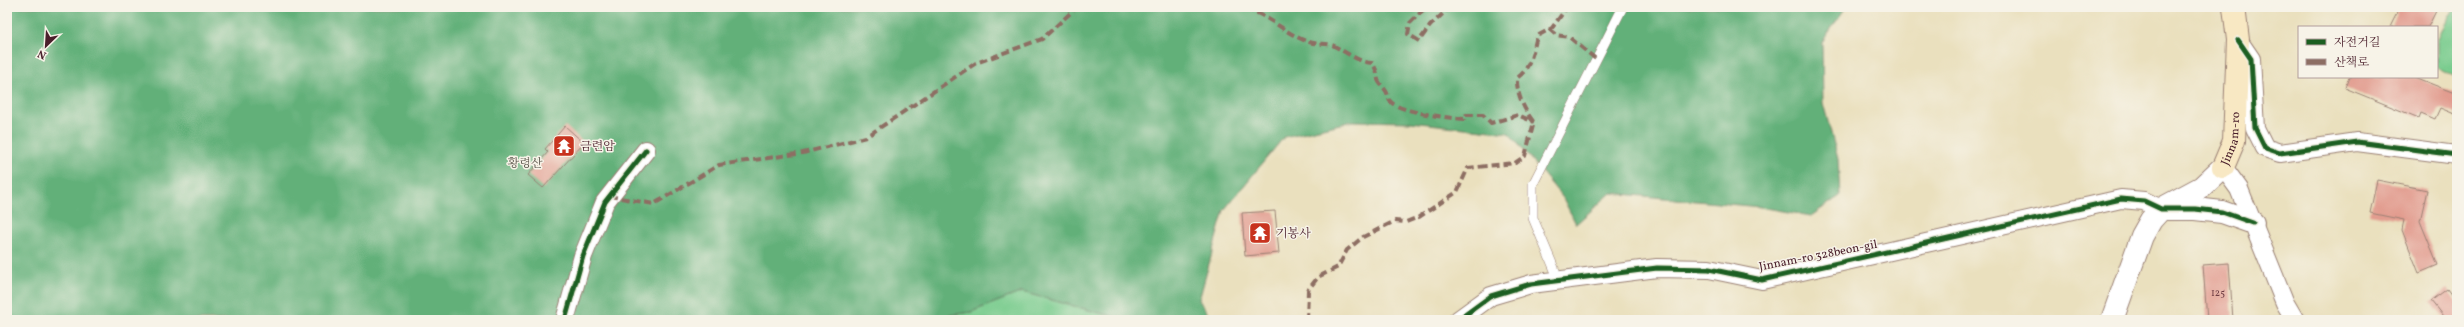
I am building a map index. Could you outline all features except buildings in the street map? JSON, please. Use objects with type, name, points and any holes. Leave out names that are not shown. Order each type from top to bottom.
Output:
[{"type":"main road","name":"Jinnam-ro","points":[[2223,167],[2234,141],[2238,40],[2235,8]]},
{"type":"street","points":[[2238,40],[2251,59],[2255,128],[2265,148],[2280,153],[2357,142],[2457,155]]},
{"type":"street","points":[[565,320],[583,256],[605,202],[646,150]]},
{"type":"street","points":[[2223,167],[2238,189],[2285,303],[2295,320]]},
{"type":"street","name":"Jinnam-ro","points":[[2112,320],[2142,236],[2151,220],[2161,209],[2202,187],[2223,167]]},
{"type":"street","name":"Jinnam-ro 328beon-gil","points":[[1458,320],[1491,296],[1532,284],[1657,268],[1709,269],[1762,280],[2121,200],[2144,201],[2161,209]]},
{"type":"street","points":[[2161,209],[2195,209],[2222,212],[2253,223]]},
{"type":"lane","points":[[1559,280],[1533,218],[1533,184],[1623,7]]},
{"type":"green space","name":"황령산","points":[[7,7],[1846,7],[1822,42],[1823,103],[1838,159],[1840,196],[1811,216],[1760,207],[1611,193],[1576,224],[1563,198],[1509,133],[1411,122],[1353,121],[1284,137],[1224,210],[1199,300],[1212,320],[1126,320],[1022,292],[971,312],[914,320],[7,320]]},
{"type":"green space","points":[[2455,7],[2457,7],[2457,78],[2438,68],[2438,38]]},
{"type":"green space","points":[[1022,292],[1126,320],[914,320],[971,312]]},
{"type":"marked path","points":[[609,196],[654,204],[719,165],[803,153],[866,137],[976,63],[1042,39],[1077,7]]},
{"type":"marked path","points":[[1233,7],[1257,13],[1302,39],[1312,43],[1333,45],[1359,60],[1372,63],[1378,80],[1386,91],[1389,100],[1395,105],[1424,114],[1464,119],[1466,115],[1483,115],[1491,123],[1518,115],[1534,122]]},
{"type":"marked path","points":[[1448,9],[1424,9],[1410,23],[1408,34],[1419,41],[1430,26],[1450,7]]},
{"type":"marked path","points":[[1533,121],[1521,101],[1517,78],[1522,74],[1528,64],[1533,53],[1537,36],[1552,28],[1567,7]]},
{"type":"marked path","points":[[1549,29],[1556,35],[1569,37],[1597,60]]},
{"type":"marked path","points":[[1307,320],[1308,290],[1318,277],[1338,267],[1347,250],[1363,237],[1395,221],[1406,222],[1419,217],[1457,192],[1468,168],[1515,163],[1525,156],[1534,122]]},
{"type":"cycle path","points":[[2238,40],[2251,59],[2255,128],[2265,148],[2280,153],[2357,142],[2457,155]]},
{"type":"cycle path","points":[[565,320],[583,256],[605,202],[646,150]]},
{"type":"cycle path","points":[[1458,320],[1491,296],[1531,284],[1657,268],[1709,269],[1762,280],[2121,199],[2144,201],[2161,209],[2195,209],[2222,212],[2253,223]]},
{"type":"place","name":"금련암","points":[[564,146]]},
{"type":"place","name":"기봉사","points":[[1260,233]]}]
